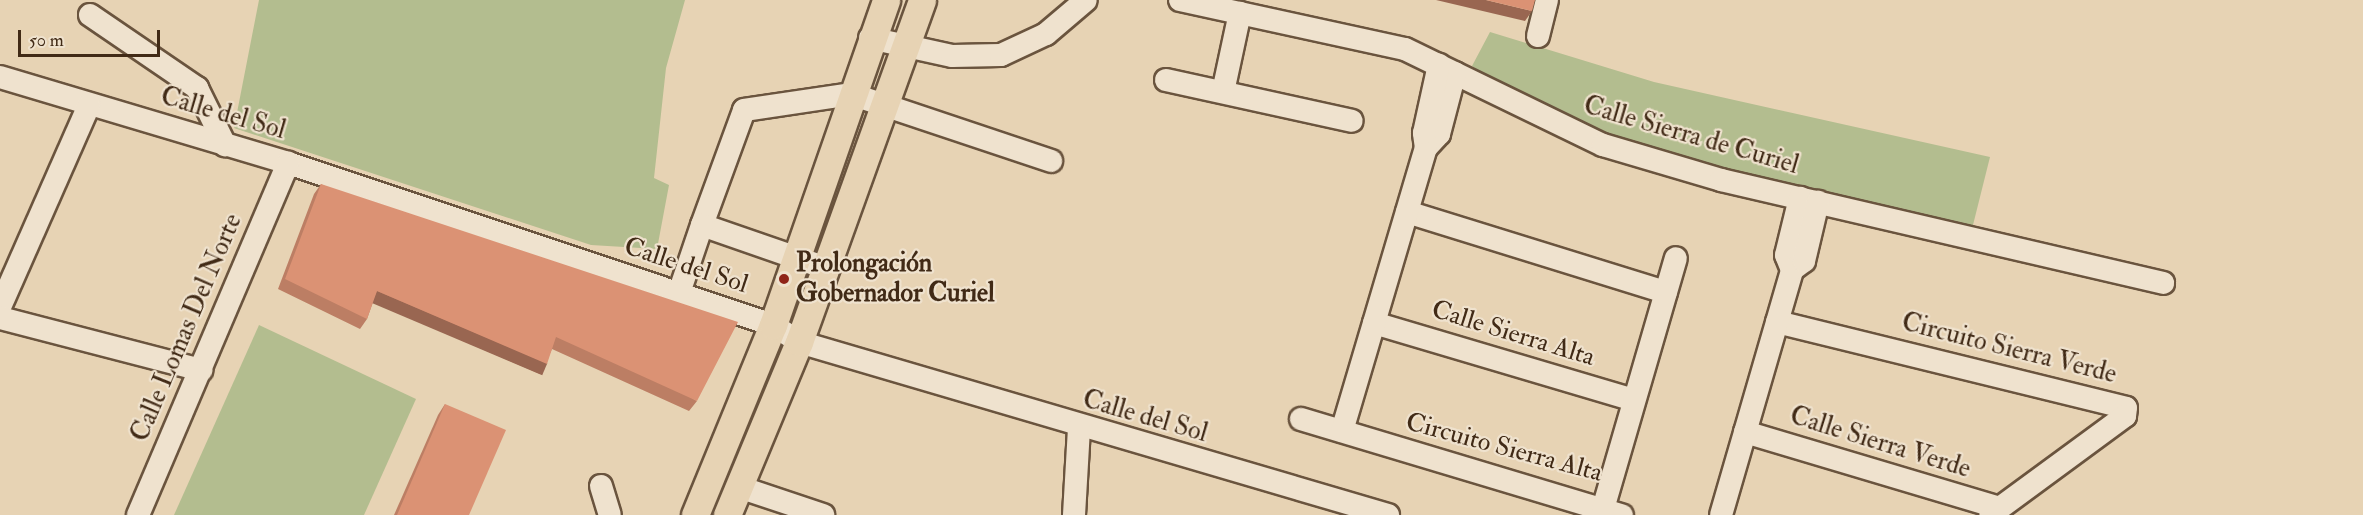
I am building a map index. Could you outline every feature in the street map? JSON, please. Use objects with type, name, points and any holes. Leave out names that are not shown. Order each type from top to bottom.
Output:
[{"type":"main road","points":[[695,515],[773,325],[870,38],[885,0]]},
{"type":"main road","points":[[727,515],[799,342],[922,0]]},
{"type":"street","points":[[870,38],[904,49],[952,56],[1001,55],[1046,34],[1086,0]]},
{"type":"street","name":"Calle Sierra de Curiel","points":[[1180,0],[1405,49],[1603,146],[1809,200],[2163,283]]},
{"type":"street","points":[[1539,36],[1547,0]]},
{"type":"street","points":[[1223,92],[1240,13]]},
{"type":"street","points":[[90,15],[197,88],[225,145]]},
{"type":"street","points":[[1342,431],[1426,148],[1439,134],[1447,69]]},
{"type":"street","name":"Calle del Sol","points":[[0,78],[288,163],[773,325],[799,342],[1079,428],[1388,515]]},
{"type":"street","points":[[1166,80],[1352,121]]},
{"type":"street","points":[[679,293],[744,110],[851,94],[1051,161]]},
{"type":"street","points":[[0,307],[89,105]]},
{"type":"street","name":"Calle Lomas Del Norte","points":[[138,515],[288,163]]},
{"type":"street","points":[[1721,515],[1792,270],[1804,261],[1809,200]]},
{"type":"street","points":[[1407,212],[1666,292]]},
{"type":"street","points":[[702,225],[825,268]]},
{"type":"street","name":"Circuito Sierra Alta","points":[[1301,419],[1612,512],[1634,400],[1676,258]]},
{"type":"street","points":[[0,318],[201,370]]},
{"type":"street","name":"Calle Sierra Alta","points":[[1374,322],[1634,400]]},
{"type":"street","name":"Circuito Sierra Verde","points":[[1777,322],[2126,408],[2125,417],[1995,512]]},
{"type":"street","points":[[1074,515],[1079,428]]},
{"type":"street","name":"Calle Sierra Verde","points":[[1745,432],[1995,512]]},
{"type":"street","points":[[601,486],[610,515]]},
{"type":"street","points":[[739,488],[824,515]]},
{"type":"green space","points":[[259,0],[685,0],[666,68],[654,178],[669,185],[657,249],[591,245],[234,128]]},
{"type":"green space","points":[[1490,32],[1654,82],[1990,157],[1972,229],[1613,140],[1519,100],[1472,66]]},
{"type":"green space","points":[[259,325],[416,399],[364,515],[174,515]]},
{"type":"building","points":[[1486,0],[1535,0],[1532,11]]},
{"type":"building","points":[[321,184],[738,322],[697,401],[556,337],[547,364],[377,291],[367,319],[285,279]]},
{"type":"building","points":[[445,404],[506,430],[469,515],[397,515]]},
{"type":"place","name":"Prolongación Gobernador Curiel","points":[[784,279]]}]
